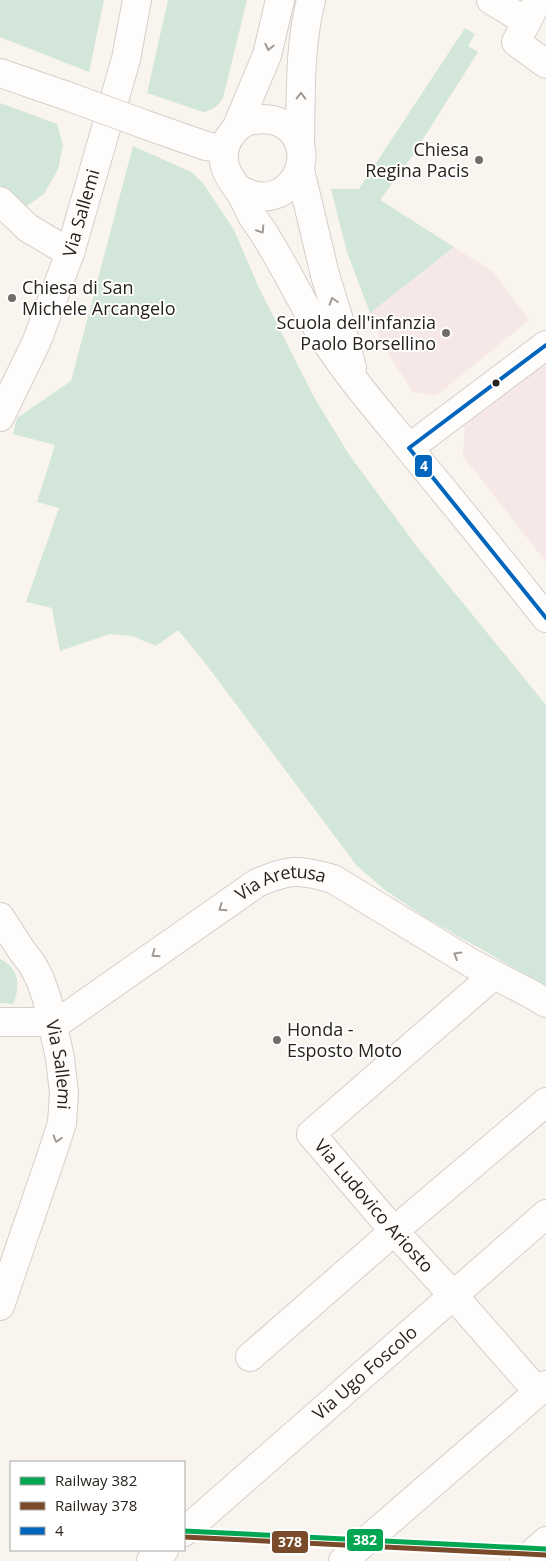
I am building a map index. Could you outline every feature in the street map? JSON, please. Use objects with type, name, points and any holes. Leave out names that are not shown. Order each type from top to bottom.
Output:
[{"type":"street","name":"Via Sallemi","points":[[0,417],[36,343],[70,253],[126,60],[137,0]]},
{"type":"street","points":[[280,0],[267,55],[223,158],[229,178],[237,188],[325,340],[356,382],[546,618]]},
{"type":"street","points":[[237,188],[247,194],[260,197],[273,196],[284,190],[294,181],[300,157],[304,34],[311,0]]},
{"type":"street","points":[[491,0],[532,10],[516,42],[546,64]]},
{"type":"street","points":[[0,73],[206,146],[230,139],[246,122],[259,118],[273,119],[294,133],[325,276],[356,382]]},
{"type":"street","points":[[0,200],[28,228],[70,253]]},
{"type":"street","points":[[409,448],[546,345]]},
{"type":"street","name":"Via Aretusa","points":[[52,1022],[63,1019],[257,883],[278,874],[296,871],[314,873],[333,879],[447,949],[533,994],[546,1003]]},
{"type":"street","name":"Via Sallemi","points":[[0,917],[11,946],[32,964],[40,979],[47,999],[60,1058],[64,1093],[62,1123],[0,1306]]},
{"type":"street","name":"Via Ludovico Ariosto","points":[[494,975],[311,1134],[394,1231],[542,1389]]},
{"type":"street","points":[[0,1022],[52,1022]]},
{"type":"street","points":[[250,1357],[546,1102]]},
{"type":"street","name":"Via Ugo Foscolo","points":[[185,1531],[546,1214]]},
{"type":"street","points":[[348,1559],[542,1389]]},
{"type":"street","points":[[524,1561],[546,1541]]},
{"type":"street","points":[[151,1561],[163,1551]]},
{"type":"shaded area","name":"Scuola dell'infanzia Paolo Borsellino","points":[[454,247],[492,271],[529,320],[436,396],[413,392],[383,346],[370,313]]},
{"type":"shaded area","points":[[546,361],[546,562],[463,456],[465,425]]},
{"type":"green space","points":[[0,0],[104,0],[89,72],[0,37]]},
{"type":"green space","points":[[168,0],[247,0],[223,98],[210,110],[203,112],[147,93]]},
{"type":"green space","points":[[465,28],[475,34],[468,46],[478,52],[413,155],[380,200],[454,247],[370,313],[347,252],[331,189],[359,189]]},
{"type":"green space","points":[[0,103],[57,124],[63,145],[58,169],[44,194],[24,208],[0,185]]},
{"type":"green space","points":[[133,146],[191,172],[203,183],[234,230],[259,288],[315,399],[350,456],[418,548],[546,705],[546,986],[428,919],[385,890],[357,866],[203,660],[178,630],[156,646],[132,636],[110,634],[60,651],[52,608],[26,602],[59,508],[37,502],[55,445],[13,434],[17,418],[71,381]]},
{"type":"green space","points":[[0,959],[11,967],[17,978],[17,991],[13,1004],[0,1003]]},
{"type":"rail line","name":"382","points":[[185,1531],[546,1549]]},
{"type":"rail line","name":"378","points":[[185,1537],[546,1555]]},
{"type":"transit line","name":"4","points":[[546,345],[409,448],[546,618]]},
{"type":"place","name":"Chiesa Regina Pacis","points":[[479,160]]},
{"type":"place","name":"Chiesa di San Michele Arcangelo","points":[[12,298]]},
{"type":"place","name":"Scuola dell'infanzia Paolo Borsellino","points":[[446,333]]},
{"type":"place","name":"Honda - Esposto Moto","points":[[277,1040]]}]
